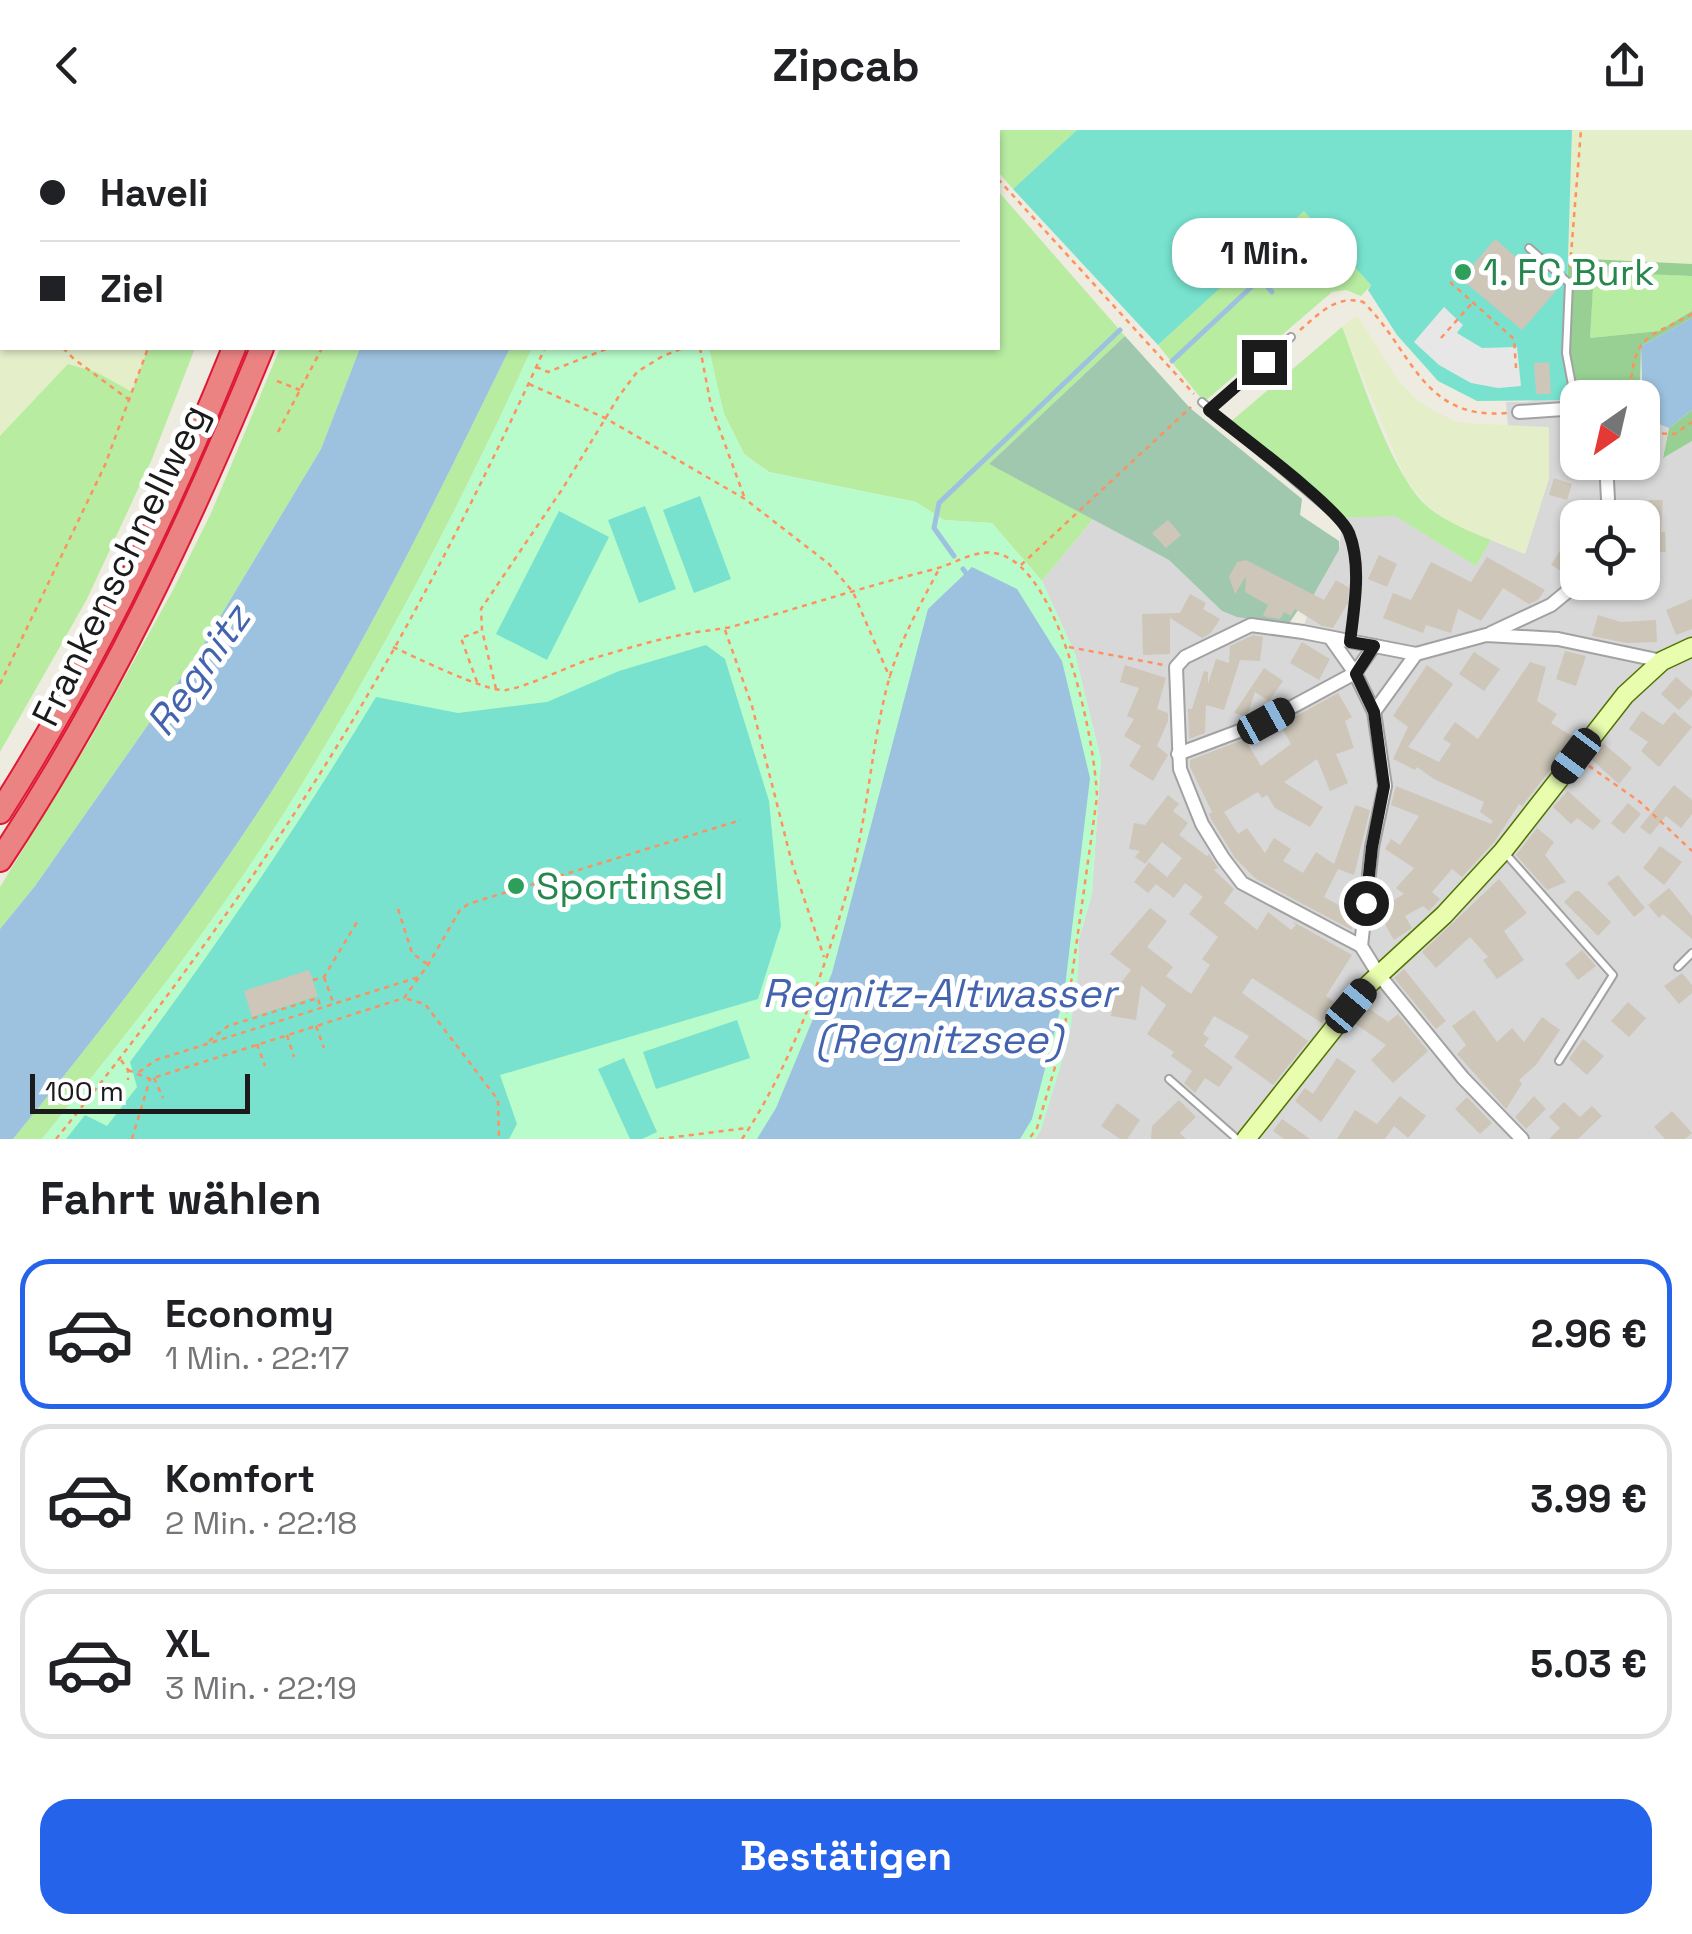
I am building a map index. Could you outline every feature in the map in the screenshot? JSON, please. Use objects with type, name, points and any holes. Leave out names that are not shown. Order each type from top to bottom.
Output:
[{"type":"highway","name":"Frankenschnellweg","points":[[0,812],[64,708],[120,604],[193,448],[233,350]]},
{"type":"highway","name":"Frankenschnellweg","points":[[0,860],[47,787],[140,624],[261,350]]},
{"type":"main road","points":[[1246,1139],[1378,974],[1444,915],[1503,851],[1625,695],[1662,661],[1692,647]]},
{"type":"street","points":[[1519,412],[1560,408]]},
{"type":"street","points":[[1522,1139],[1463,1078],[1378,974],[1361,946],[1242,883],[1202,824],[1188,794],[1178,754],[1176,667],[1185,657],[1243,627],[1303,632],[1416,654],[1486,635],[1560,597]]},
{"type":"street","points":[[1486,635],[1558,639],[1662,661]]},
{"type":"street","points":[[1331,639],[1356,674],[1374,712],[1384,786],[1372,847],[1361,946]]},
{"type":"street","points":[[1178,754],[1266,721],[1356,674],[1374,646]]},
{"type":"street","points":[[1374,712],[1416,654]]},
{"type":"lane","points":[[1529,248],[1569,284],[1566,353],[1571,380]]},
{"type":"lane","points":[[1209,410],[1291,337]]},
{"type":"lane","points":[[1202,402],[1329,508],[1349,533],[1356,592],[1350,642]]},
{"type":"lane","points":[[1503,851],[1613,975],[1559,1061]]},
{"type":"lane","points":[[1678,967],[1692,952]]},
{"type":"lane","points":[[1169,1078],[1236,1139]]},
{"type":"path","points":[[1569,284],[1581,130]]},
{"type":"path","points":[[1000,181],[1202,402],[1190,408],[1020,566]]},
{"type":"path","points":[[1450,282],[1514,339],[1516,368]]},
{"type":"path","points":[[1291,337],[1326,307],[1352,298],[1363,302],[1412,369],[1435,392],[1472,411],[1519,412]]},
{"type":"path","points":[[1442,338],[1473,302]]},
{"type":"path","points":[[1631,380],[1634,354],[1648,337],[1692,314]]},
{"type":"path","points":[[66,350],[129,400]]},
{"type":"path","points":[[0,684],[106,465],[147,350]]},
{"type":"path","points":[[278,432],[321,350]]},
{"type":"path","points":[[56,1139],[234,903],[306,796],[393,647],[544,350]]},
{"type":"path","points":[[536,367],[548,372],[604,350]]},
{"type":"path","points":[[496,689],[482,630],[482,608],[638,372],[678,350]]},
{"type":"path","points":[[700,350],[711,406],[745,498]]},
{"type":"path","points":[[277,382],[302,390]]},
{"type":"path","points":[[528,384],[540,386],[605,418],[745,498],[829,564],[852,592],[890,678]]},
{"type":"path","points":[[1660,433],[1675,434],[1692,422]]},
{"type":"path","points":[[393,647],[505,690],[618,651],[725,628],[940,568],[979,552],[1002,554],[1020,566],[1030,576],[1069,647],[1069,661],[1086,710],[1096,761],[1097,796],[1063,1040],[1036,1128],[1029,1139]]},
{"type":"path","points":[[742,1139],[782,1070],[824,958],[850,881],[890,678],[920,604],[940,568]]},
{"type":"path","points":[[725,628],[752,706],[792,863],[824,958]]},
{"type":"path","points":[[478,682],[461,638],[482,630]]},
{"type":"path","points":[[1069,647],[1176,667]]},
{"type":"path","points":[[1576,756],[1640,802],[1692,851]]},
{"type":"path","points":[[404,998],[460,910],[468,904],[740,820]]},
{"type":"path","points":[[398,909],[412,953],[428,965]]},
{"type":"path","points":[[313,980],[324,977],[356,922]]},
{"type":"path","points":[[138,1073],[148,1063],[420,976]]},
{"type":"path","points":[[324,977],[334,1003]]},
{"type":"path","points":[[204,1044],[228,1026],[318,998],[321,1007]]},
{"type":"path","points":[[128,1070],[152,1078],[404,998],[425,1004],[498,1100],[499,1139]]},
{"type":"path","points":[[316,1026],[324,1048]]},
{"type":"path","points":[[286,1035],[294,1057]]},
{"type":"path","points":[[257,1044],[265,1066]]},
{"type":"path","points":[[120,1058],[128,1070],[128,1080]]},
{"type":"path","points":[[152,1078],[163,1098]]},
{"type":"path","points":[[132,1139],[152,1078]]},
{"type":"path","points":[[659,1139],[750,1127]]},
{"type":"shaded area","name":"1. FC Burk","points":[[1077,130],[1572,130],[1565,353],[1571,380],[1560,380],[1560,400],[1477,401],[1438,381],[1397,335],[1368,290],[1371,285],[1304,211],[1158,345],[1013,189]]},
{"type":"shaded area","points":[[1444,307],[1463,325],[1457,333],[1482,348],[1517,347],[1521,386],[1498,388],[1471,383],[1439,365],[1414,342]]},
{"type":"shaded area","points":[[1560,394],[1560,480],[1660,480],[1660,425],[1669,428],[1663,457],[1692,441],[1692,1139],[1035,1139],[1041,1130],[1078,974],[1079,939],[1092,894],[1101,760],[1075,654],[1042,581],[1093,519],[1169,560],[1222,611],[1303,629],[1313,596],[1339,550],[1343,518],[1394,515],[1476,566],[1491,540],[1525,554],[1549,478],[1549,427],[1508,427],[1506,402]]},
{"type":"shaded area","points":[[700,496],[731,579],[694,593],[663,510]]},
{"type":"shaded area","points":[[645,506],[676,589],[639,603],[608,520]]},
{"type":"shaded area","points":[[559,511],[609,537],[547,660],[496,634]]},
{"type":"shaded area","name":"Sportinsel","points":[[706,645],[725,659],[769,801],[781,926],[758,999],[500,1075],[517,1124],[509,1139],[66,1139],[85,1115],[107,1126],[137,1087],[130,1062],[258,882],[376,697],[458,713],[547,702],[619,671]]},
{"type":"shaded area","points":[[737,1020],[750,1058],[656,1089],[643,1052]]},
{"type":"shaded area","points":[[624,1058],[657,1132],[642,1139],[630,1139],[598,1069]]},
{"type":"green space","points":[[1000,130],[1077,130],[1013,189],[1000,174]]},
{"type":"green space","points":[[1572,130],[1692,130],[1692,264],[1568,258]]},
{"type":"green space","points":[[1000,193],[1125,336],[989,464],[1093,519],[1042,581],[992,523],[944,520],[916,502],[769,472],[744,454],[724,414],[709,350],[1000,350]]},
{"type":"green space","points":[[1304,210],[1371,285],[1361,296],[1346,290],[1332,292],[1204,402],[1158,345]]},
{"type":"green space","points":[[1568,258],[1692,264],[1692,276],[1594,272],[1590,338],[1659,331],[1692,311],[1692,318],[1641,346],[1640,380],[1571,380],[1565,353]]},
{"type":"green space","points":[[1594,271],[1692,276],[1692,311],[1659,331],[1590,338]]},
{"type":"green space","points":[[1357,315],[1397,379],[1417,400],[1436,412],[1460,423],[1549,427],[1549,478],[1525,554],[1455,525],[1427,506],[1405,478],[1342,327]]},
{"type":"green space","points":[[1342,327],[1378,424],[1415,493],[1444,518],[1491,540],[1476,566],[1395,516],[1343,518],[1228,424]]},
{"type":"green space","points":[[1125,336],[1190,408],[1302,499],[1300,515],[1339,541],[1339,550],[1313,596],[1308,595],[1288,625],[1222,611],[1169,560],[989,464]]},
{"type":"green space","points":[[0,350],[147,350],[132,393],[96,372],[0,436]]},
{"type":"green space","points":[[147,350],[194,350],[152,459],[87,599],[0,752],[0,436],[68,364],[96,372],[132,392]]},
{"type":"green space","points":[[279,350],[359,350],[321,449],[197,655],[35,886],[0,929],[0,887],[91,738],[212,511]]},
{"type":"green space","points":[[509,350],[531,350],[417,583],[354,697],[258,853],[200,937],[42,1139],[13,1139],[95,1037],[248,827],[344,672]]},
{"type":"green space","points":[[531,350],[709,350],[724,414],[744,454],[768,472],[916,502],[944,520],[992,523],[1042,581],[1075,654],[1101,760],[1092,894],[1079,939],[1069,1038],[1035,1139],[42,1139],[200,937],[286,810],[417,583]]},
{"type":"green space","points":[[1692,410],[1692,441],[1663,458],[1669,428]]},
{"type":"water","points":[[1692,318],[1692,410],[1669,428],[1660,425],[1660,380],[1642,380],[1641,346]]},
{"type":"water","name":"Regnitz","points":[[359,350],[509,350],[394,581],[284,772],[211,880],[95,1037],[13,1139],[0,1139],[0,929],[35,886],[197,655],[321,449]]},
{"type":"water","name":"Regnitz-Altwasser (Regnitzsee)","points":[[972,567],[1017,589],[1062,661],[1090,778],[1064,995],[1032,1119],[1020,1139],[757,1139],[776,1108],[832,973],[928,609]]},
{"type":"building","points":[[1495,239],[1556,291],[1522,330],[1461,279]]},
{"type":"building","points":[[1549,362],[1551,394],[1536,394],[1534,363]]},
{"type":"building","points":[[1554,478],[1572,484],[1567,500],[1549,495]]},
{"type":"building","points":[[1660,500],[1663,500],[1661,532],[1665,532],[1666,552],[1660,552]]},
{"type":"building","points":[[1168,520],[1181,535],[1166,548],[1152,533]]},
{"type":"building","points":[[1560,550],[1560,570],[1551,565]]},
{"type":"building","points":[[1379,555],[1397,564],[1387,587],[1368,579]]},
{"type":"building","points":[[1487,557],[1545,590],[1529,604],[1503,588],[1481,621],[1458,609],[1451,633],[1426,625],[1423,633],[1383,618],[1393,593],[1411,600],[1431,562],[1471,582]]},
{"type":"building","points":[[1246,560],[1324,600],[1336,580],[1349,588],[1348,603],[1333,628],[1322,626],[1295,609],[1291,616],[1284,612],[1280,619],[1267,617],[1263,615],[1268,605],[1245,592],[1246,576],[1235,594],[1229,577],[1237,562]]},
{"type":"building","points":[[1190,594],[1206,603],[1203,609],[1220,619],[1211,633],[1202,638],[1170,618],[1170,654],[1143,655],[1142,614],[1180,613]]},
{"type":"building","points":[[1692,599],[1692,629],[1676,635],[1666,610]]},
{"type":"building","points":[[1598,615],[1621,622],[1656,620],[1657,642],[1627,643],[1592,636]]},
{"type":"building","points":[[1253,635],[1263,637],[1260,661],[1240,660],[1224,710],[1206,705],[1205,733],[1189,739],[1188,709],[1192,709],[1204,671],[1208,672],[1208,684],[1216,659],[1229,663],[1230,646]]},
{"type":"building","points":[[1302,642],[1330,659],[1319,680],[1290,663]]},
{"type":"building","points":[[1565,651],[1586,656],[1576,686],[1556,679]]},
{"type":"building","points":[[1474,652],[1500,669],[1484,691],[1459,674]]},
{"type":"building","points":[[1530,662],[1546,667],[1537,701],[1557,714],[1551,723],[1575,738],[1522,806],[1519,804],[1495,841],[1462,877],[1452,869],[1432,892],[1440,899],[1429,911],[1423,906],[1405,916],[1412,928],[1394,940],[1377,910],[1404,894],[1396,888],[1414,868],[1385,849],[1391,839],[1400,845],[1419,816],[1391,805],[1396,786],[1491,824],[1493,821],[1480,812],[1484,802],[1417,767],[1415,770],[1393,759],[1408,727],[1393,716],[1427,665],[1453,684],[1408,747],[1439,762],[1451,744],[1443,739],[1455,722],[1478,739]]},
{"type":"building","points":[[1125,665],[1166,678],[1157,709],[1168,713],[1168,721],[1157,746],[1168,755],[1153,781],[1129,766],[1141,746],[1124,736],[1134,719],[1127,716],[1139,688],[1120,682]]},
{"type":"building","points":[[1264,668],[1283,681],[1269,701],[1255,692],[1247,717],[1234,713]]},
{"type":"building","points":[[1676,677],[1692,691],[1679,710],[1661,694]]},
{"type":"building","points":[[1338,693],[1352,717],[1345,721],[1354,748],[1336,754],[1348,783],[1330,791],[1317,759],[1284,782],[1323,807],[1310,827],[1275,808],[1267,795],[1262,798],[1258,792],[1224,812],[1238,834],[1247,828],[1265,853],[1274,838],[1291,849],[1283,861],[1303,873],[1316,852],[1334,864],[1355,805],[1370,810],[1354,875],[1338,869],[1324,897],[1344,908],[1343,912],[1346,909],[1354,914],[1352,930],[1256,879],[1235,858],[1211,819],[1212,812],[1190,767],[1190,760],[1245,739],[1261,766],[1291,744],[1280,725]]},
{"type":"building","points":[[1642,711],[1663,725],[1674,712],[1692,727],[1659,767],[1641,751],[1648,742],[1629,729]]},
{"type":"building","points":[[1603,743],[1632,768],[1619,784],[1591,759]]},
{"type":"building","points":[[1674,785],[1692,800],[1692,814],[1681,828],[1666,816],[1650,835],[1640,827]]},
{"type":"building","points":[[1568,791],[1601,821],[1593,830],[1577,818],[1571,824],[1553,807]]},
{"type":"building","points":[[1168,795],[1179,804],[1173,811],[1188,823],[1179,835],[1209,854],[1218,868],[1214,870],[1234,889],[1224,903],[1257,930],[1268,912],[1291,930],[1296,925],[1292,921],[1352,955],[1326,996],[1337,1004],[1322,1023],[1252,978],[1242,993],[1308,1041],[1273,1085],[1234,1057],[1249,1036],[1214,1016],[1203,1034],[1209,1038],[1204,1046],[1233,1067],[1219,1087],[1205,1078],[1195,1093],[1184,1083],[1192,1071],[1171,1056],[1174,1052],[1147,1034],[1166,1005],[1141,985],[1136,1020],[1111,1016],[1115,990],[1131,970],[1110,954],[1150,908],[1167,921],[1147,947],[1173,967],[1166,976],[1191,994],[1210,965],[1202,959],[1218,937],[1189,914],[1203,897],[1185,883],[1174,898],[1156,884],[1148,893],[1134,882],[1149,862],[1167,877],[1182,858],[1162,842],[1145,864],[1135,857],[1140,851],[1129,849],[1134,823],[1145,825]]},
{"type":"building","points":[[1628,803],[1641,814],[1624,834],[1611,823]]},
{"type":"building","points":[[1537,828],[1554,842],[1545,855],[1566,882],[1547,890],[1516,855]]},
{"type":"building","points":[[1660,846],[1682,862],[1664,885],[1643,868]]},
{"type":"building","points":[[1618,875],[1645,908],[1634,917],[1607,883]]},
{"type":"building","points":[[1499,879],[1527,913],[1504,931],[1524,960],[1497,979],[1483,960],[1488,957],[1470,937],[1436,968],[1422,952]]},
{"type":"building","points":[[1669,888],[1692,916],[1692,939],[1663,914],[1659,918],[1648,905]]},
{"type":"building","points":[[1575,891],[1611,922],[1598,936],[1564,902]]},
{"type":"building","points":[[1582,950],[1596,966],[1578,980],[1565,964]]},
{"type":"building","points":[[1404,969],[1446,1021],[1436,1029],[1394,978]]},
{"type":"building","points":[[309,970],[318,996],[252,1017],[244,991]]},
{"type":"building","points":[[1682,973],[1692,985],[1692,993],[1679,1004],[1664,986]]},
{"type":"building","points":[[1628,1002],[1646,1018],[1629,1037],[1611,1021]]},
{"type":"building","points":[[1367,1007],[1388,1022],[1398,1014],[1428,1051],[1393,1083],[1371,1060],[1386,1045],[1354,1023]]},
{"type":"building","points":[[1474,1010],[1497,1042],[1512,1028],[1524,1042],[1542,1017],[1560,1030],[1536,1065],[1519,1080],[1522,1084],[1506,1109],[1457,1054],[1466,1045],[1452,1026]]},
{"type":"building","points":[[1583,1039],[1604,1056],[1587,1075],[1569,1059]]},
{"type":"building","points":[[1337,1058],[1356,1071],[1321,1122],[1295,1101],[1305,1088],[1313,1094]]},
{"type":"building","points":[[1400,1096],[1426,1116],[1408,1138],[1394,1126],[1385,1139],[1337,1139],[1355,1110],[1377,1124]]},
{"type":"building","points":[[1534,1096],[1546,1109],[1526,1129],[1515,1117]]},
{"type":"building","points":[[1467,1097],[1492,1123],[1480,1134],[1455,1109]]},
{"type":"building","points":[[1179,1100],[1196,1117],[1180,1133],[1186,1139],[1151,1139],[1152,1126]]},
{"type":"building","points":[[1564,1102],[1580,1117],[1592,1106],[1602,1116],[1578,1139],[1549,1139],[1560,1128],[1549,1117]]},
{"type":"building","points":[[1117,1103],[1140,1120],[1127,1139],[1120,1139],[1101,1126]]},
{"type":"building","points":[[1672,1111],[1692,1133],[1685,1139],[1665,1139],[1654,1127]]},
{"type":"building","points":[[1282,1119],[1310,1139],[1284,1139],[1273,1131]]},
{"type":"waterway","points":[[1247,263],[1272,292]]},
{"type":"waterway","points":[[1172,361],[1261,278]]},
{"type":"waterway","points":[[954,556],[934,528],[939,503],[1120,330]]},
{"type":"waterway","points":[[963,569],[966,573]]},
{"type":"place","name":"1. FC Burk","points":[[1463,272]]},
{"type":"place","name":"Sportinsel","points":[[516,886]]},
{"type":"route","points":[[1264,362],[1209,410],[1329,508],[1349,533],[1356,592],[1350,642],[1374,646],[1356,674],[1374,712],[1384,786],[1366,903]]}]
